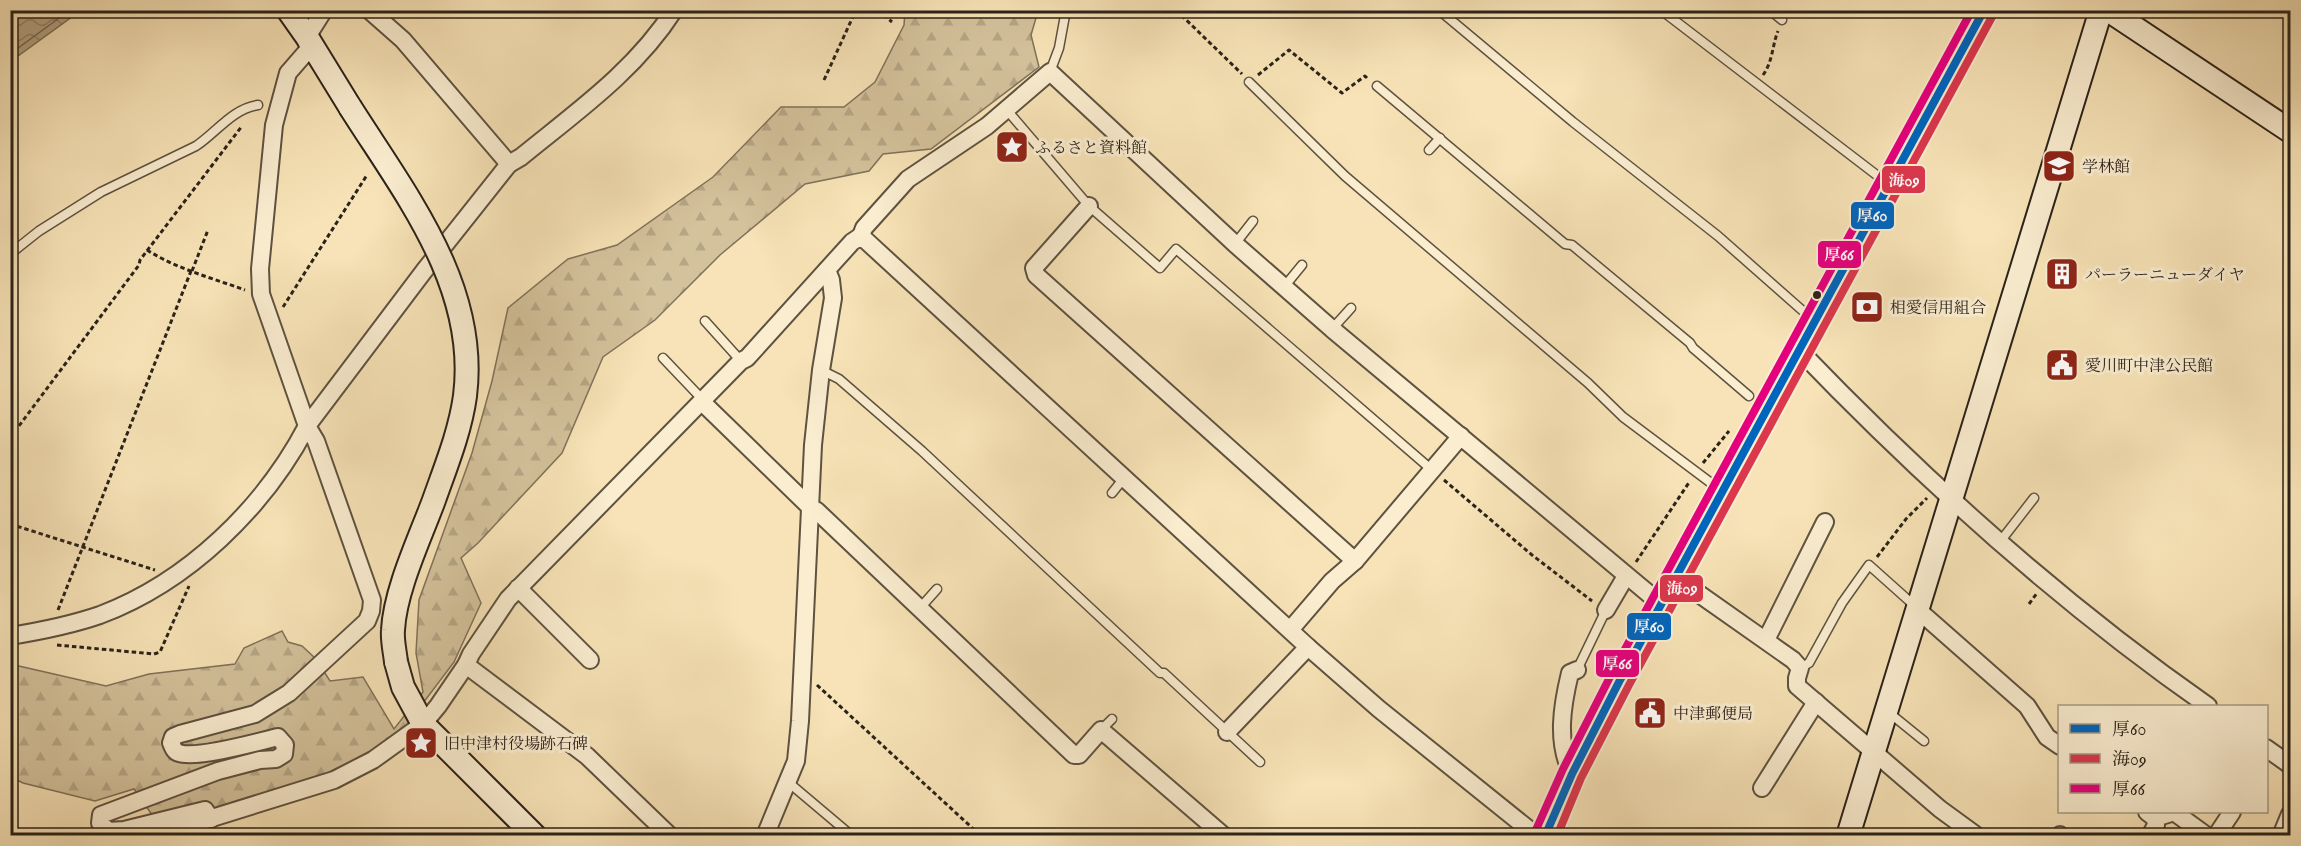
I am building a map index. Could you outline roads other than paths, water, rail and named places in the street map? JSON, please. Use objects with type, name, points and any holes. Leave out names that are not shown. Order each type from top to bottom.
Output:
[{"type":"main road","points":[[1545,836],[1572,774],[1675,577],[1984,10]]},
{"type":"street","points":[[288,10],[431,238],[448,275],[462,318],[467,358],[465,396],[452,451],[401,591],[393,630],[396,662],[403,687],[423,724],[535,836]]},
{"type":"street","points":[[211,819],[205,810],[124,830],[108,831],[100,824],[101,815],[218,771],[260,760],[276,759],[284,754],[285,745],[278,737],[221,750],[181,754],[174,750],[171,743],[173,737],[180,734],[255,714],[289,693],[366,621],[371,611],[372,600],[261,294],[260,269],[274,125],[288,73],[308,50],[307,37],[324,10]]},
{"type":"street","points":[[369,10],[403,40],[509,164]]},
{"type":"street","points":[[10,636],[51,629],[100,614],[141,596],[209,549],[250,509],[295,449],[307,426],[424,271],[509,164],[521,157],[618,78],[639,57],[674,10]]},
{"type":"street","points":[[1848,836],[1918,610],[1944,492],[2101,10]]},
{"type":"street","points":[[2108,10],[2290,131]]},
{"type":"street","points":[[154,836],[334,780],[373,760],[423,724],[466,665],[508,599],[741,361],[747,358],[852,242],[861,236],[864,228],[908,179],[987,126],[1050,72],[1235,244],[1332,329],[1661,604]]},
{"type":"street","points":[[1089,206],[1034,268],[1036,275],[1355,561]]},
{"type":"street","points":[[861,236],[1308,647],[1379,709],[1537,836]]},
{"type":"street","points":[[765,836],[796,761],[803,672],[810,507],[821,370],[833,298],[831,280],[827,270]]},
{"type":"street","points":[[1798,350],[1870,424],[2000,543],[2056,591],[2159,672],[2207,705]]},
{"type":"street","points":[[702,401],[810,507],[817,511],[1074,755],[1079,755],[1107,724],[1182,791],[1224,836]]},
{"type":"street","points":[[1290,630],[1332,581],[1355,561],[1461,436]]},
{"type":"street","points":[[1766,640],[1826,522]]},
{"type":"street","points":[[1606,610],[1626,576]]},
{"type":"street","points":[[1675,577],[1766,640],[1800,668],[1797,686],[1940,808],[1977,836]]},
{"type":"street","points":[[518,588],[586,650]]},
{"type":"street","points":[[1918,610],[2027,706],[2047,737],[2058,745]]},
{"type":"street","points":[[1227,732],[1308,647]]},
{"type":"street","points":[[466,665],[587,756],[670,836]]},
{"type":"street","points":[[1572,774],[1566,760],[1562,733],[1562,704],[1570,673],[1577,670]]},
{"type":"street","points":[[1771,782],[1816,702]]},
{"type":"street","points":[[2268,749],[2290,765]]},
{"type":"street","points":[[2175,813],[2208,836]]},
{"type":"street","points":[[2216,836],[2231,813]]},
{"type":"street","points":[[2150,836],[2156,825],[2151,814]]},
{"type":"street","points":[[2281,836],[2290,814]]},
{"type":"lane","points":[[1050,72],[1059,48],[1066,10]]},
{"type":"lane","points":[[1439,10],[1557,110],[1718,236],[1815,321]]},
{"type":"lane","points":[[1661,10],[1890,185]]},
{"type":"lane","points":[[1770,10],[1782,20]]},
{"type":"lane","points":[[1249,82],[1345,176],[1608,396],[1623,417],[1722,492]]},
{"type":"lane","points":[[1377,86],[1565,244],[1572,245],[1749,396]]},
{"type":"lane","points":[[10,254],[39,231],[102,192],[196,146],[238,112],[246,107],[258,105]]},
{"type":"lane","points":[[1006,109],[1089,206],[1160,268],[1176,249],[1432,470]]},
{"type":"lane","points":[[1429,150],[1440,138]]},
{"type":"lane","points":[[1235,244],[1253,221]]},
{"type":"lane","points":[[1284,287],[1302,265]]},
{"type":"lane","points":[[1332,329],[1351,308]]},
{"type":"lane","points":[[705,321],[741,361]]},
{"type":"lane","points":[[668,359],[702,401]]},
{"type":"lane","points":[[821,370],[839,379],[922,451],[1160,673],[1164,674],[1260,762]]},
{"type":"lane","points":[[1112,493],[1124,478]]},
{"type":"lane","points":[[2000,543],[2034,498]]},
{"type":"lane","points":[[1800,668],[1809,663],[1842,603],[1870,565],[1918,610]]},
{"type":"lane","points":[[920,608],[937,589]]},
{"type":"lane","points":[[1577,670],[1606,610]]},
{"type":"lane","points":[[1886,710],[1924,741]]},
{"type":"lane","points":[[788,782],[852,836]]},
{"type":"water","points":[[11,10],[80,10],[80,11],[11,61]]},
{"type":"place","name":"ふるさと資料館","points":[[1012,147]]},
{"type":"place","name":"学林館","points":[[2059,166]]},
{"type":"place","name":"パーラーニューダイヤ","points":[[2062,274]]},
{"type":"place","name":"相愛信用組合","points":[[1867,307]]},
{"type":"place","name":"愛川町中津公民館","points":[[2062,365]]},
{"type":"place","name":"中津郵便局","points":[[1650,713]]},
{"type":"place","name":"旧中津村役場跡石碑","points":[[421,743]]}]
